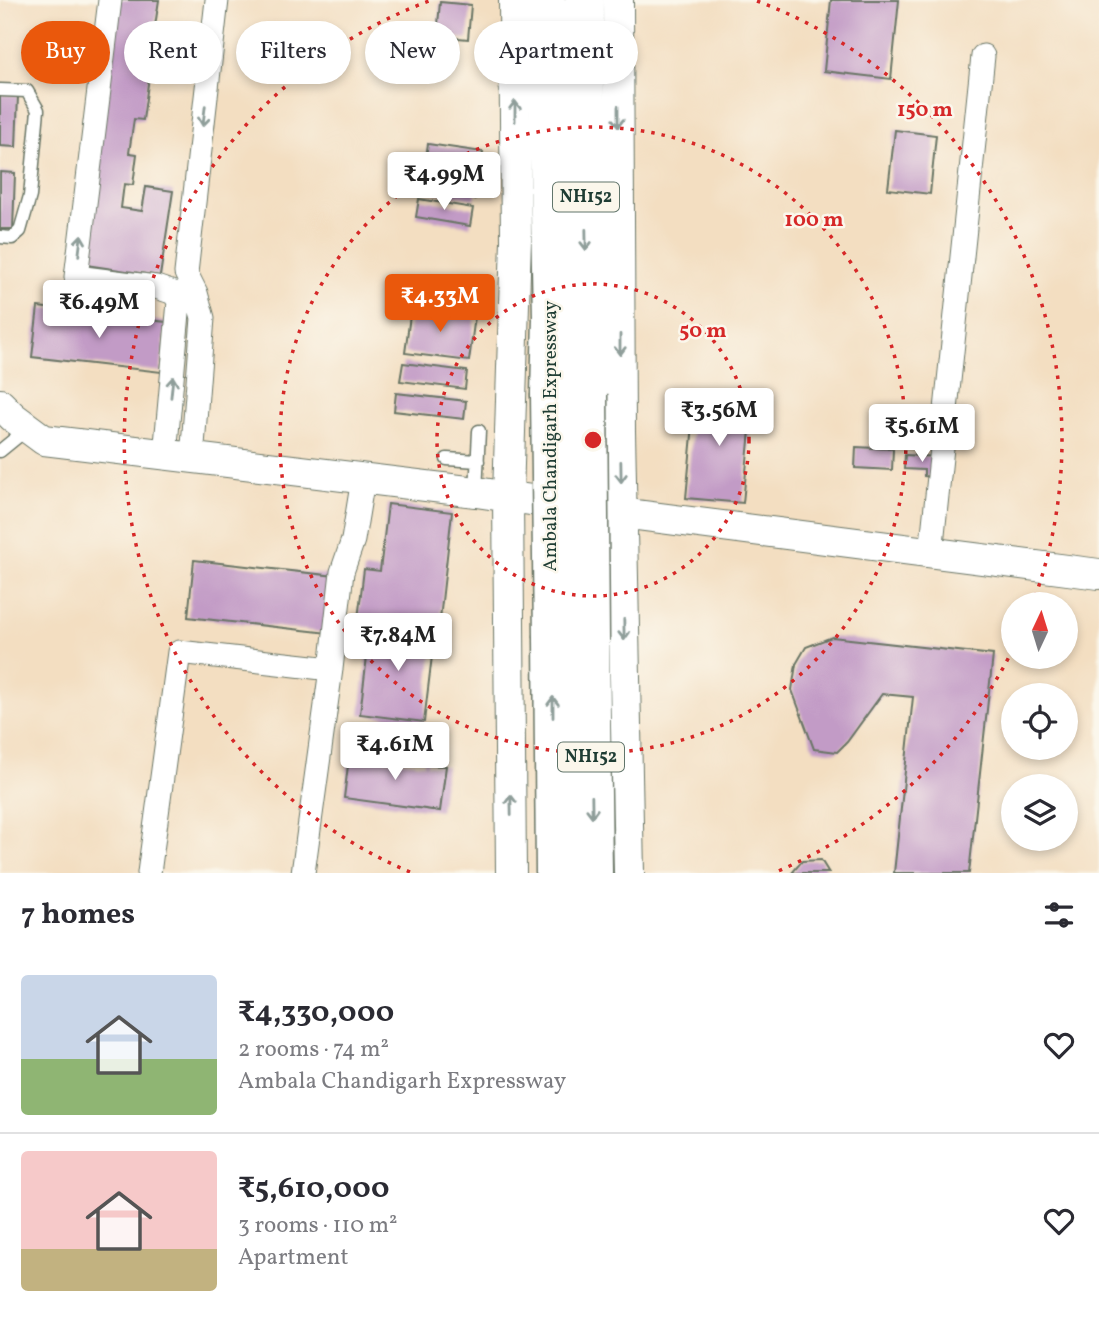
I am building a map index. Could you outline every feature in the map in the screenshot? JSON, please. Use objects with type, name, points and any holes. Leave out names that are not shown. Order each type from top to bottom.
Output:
[{"type":"highway","name":"Ambala Chandigarh Expressway","points":[[547,0],[555,873]]},
{"type":"highway","name":"Ambala Chandigarh Expressway","points":[[584,0],[593,873]]},
{"type":"street","points":[[110,0],[76,277],[156,286],[174,293],[179,302],[179,456]]},
{"type":"street","points":[[179,456],[203,318],[196,293],[186,273],[218,0]]},
{"type":"street","points":[[511,873],[508,496],[516,240],[514,0]]},
{"type":"street","points":[[618,0],[621,513],[629,873]]},
{"type":"street","points":[[931,553],[983,57]]},
{"type":"street","points":[[9,416],[44,440],[508,496],[1099,574]]},
{"type":"street","points":[[509,425],[545,451],[601,448],[620,430]]},
{"type":"street","points":[[303,873],[342,572],[353,540],[356,478]]},
{"type":"street","points":[[508,583],[535,549],[568,542],[600,550],[623,595]]},
{"type":"street","points":[[149,873],[179,652],[331,669]]},
{"type":"lane","points":[[0,90],[27,91],[38,110],[30,196],[20,231],[12,237],[0,237]]},
{"type":"lane","points":[[0,451],[9,416]]},
{"type":"lane","points":[[476,492],[479,431]]},
{"type":"lane","points":[[447,459],[478,461]]},
{"type":"building","points":[[117,0],[159,0],[156,21],[124,21],[124,84],[148,84],[143,120],[134,119],[129,153],[137,154],[133,185],[124,184],[121,208],[142,211],[146,187],[173,191],[160,276],[86,265],[107,84],[110,84]]},
{"type":"building","points":[[831,0],[899,0],[891,79],[824,71]]},
{"type":"building","points":[[440,2],[471,5],[468,39],[460,38],[460,21],[438,21]]},
{"type":"building","points":[[0,95],[18,95],[16,147],[0,146]]},
{"type":"building","points":[[895,130],[936,135],[930,194],[888,189]]},
{"type":"building","points":[[428,144],[483,152],[475,199],[421,190]]},
{"type":"building","points":[[0,172],[15,173],[13,229],[0,229]]},
{"type":"building","points":[[419,199],[473,208],[470,226],[416,217]]},
{"type":"building","points":[[38,307],[166,322],[161,372],[32,357]]},
{"type":"building","points":[[411,308],[475,316],[469,361],[405,353]]},
{"type":"building","points":[[403,363],[467,371],[465,389],[400,381]]},
{"type":"building","points":[[396,393],[466,401],[464,419],[394,411]]},
{"type":"building","points":[[696,393],[753,399],[743,503],[686,498]]},
{"type":"building","points":[[856,447],[893,449],[892,470],[855,468]]},
{"type":"building","points":[[905,455],[937,457],[935,477],[924,476],[924,470],[904,469]]},
{"type":"building","points":[[388,504],[452,512],[439,628],[358,619],[364,569],[380,571]]},
{"type":"building","points":[[194,560],[335,576],[328,633],[188,617]]},
{"type":"building","points":[[371,624],[435,631],[424,722],[360,714]]},
{"type":"building","points":[[832,637],[993,655],[969,873],[894,873],[913,697],[882,694],[837,752],[814,749],[792,690],[796,664],[806,647]]},
{"type":"building","points":[[350,749],[355,750],[354,755],[366,757],[367,751],[370,752],[369,757],[379,759],[380,753],[384,754],[384,760],[395,761],[396,755],[399,755],[398,761],[424,764],[424,759],[428,759],[427,765],[446,766],[440,811],[344,798]]},
{"type":"building","points":[[821,860],[829,873],[792,873],[802,861]]}]
